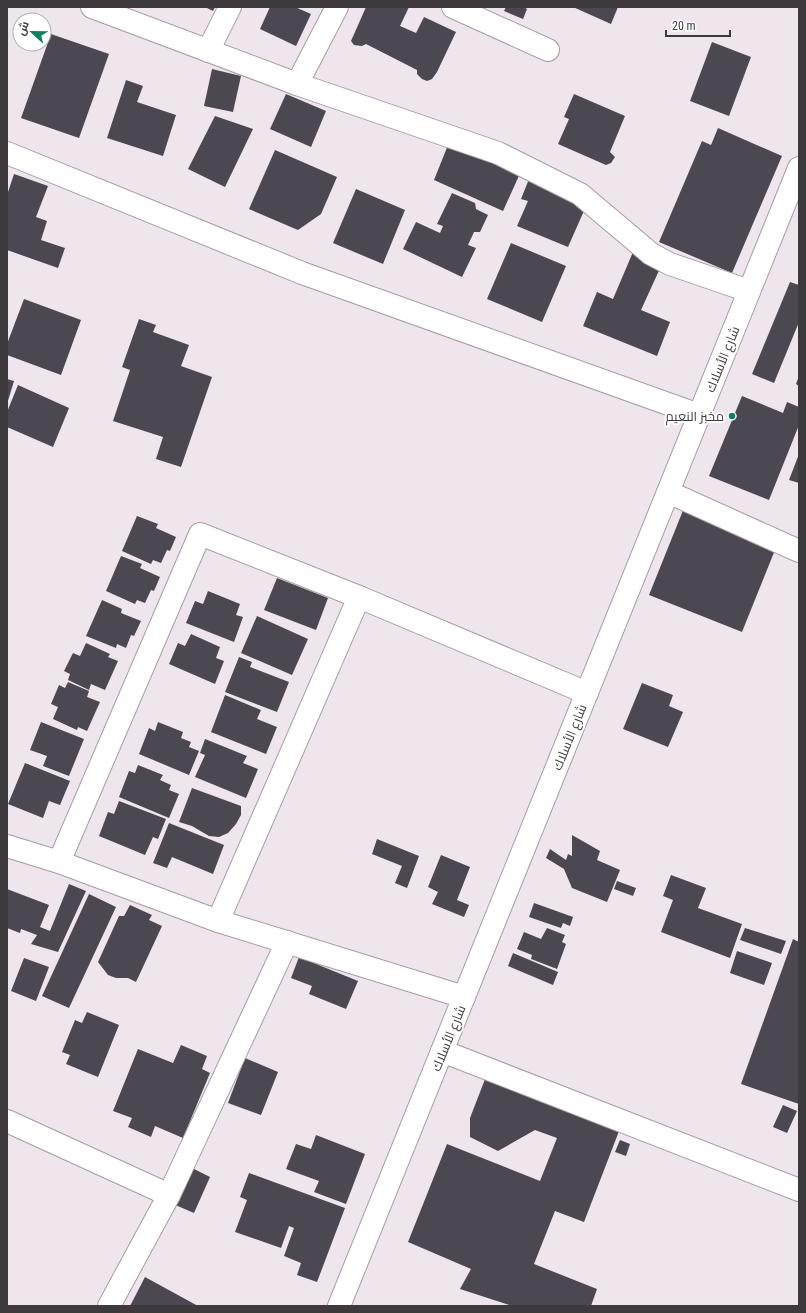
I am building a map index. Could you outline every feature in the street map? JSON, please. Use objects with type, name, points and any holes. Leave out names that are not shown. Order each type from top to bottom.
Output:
[{"type":"street","points":[[92,7],[297,84],[498,153],[580,194],[636,239],[652,254],[664,260],[749,291]]},
{"type":"street","points":[[208,51],[230,7]]},
{"type":"street","points":[[297,84],[337,7]]},
{"type":"street","points":[[453,7],[548,50]]},
{"type":"street","points":[[7,154],[302,273],[699,415]]},
{"type":"street","name":"شارع الأسلاك","points":[[339,1306],[799,168]]},
{"type":"street","points":[[668,492],[799,551]]},
{"type":"street","points":[[59,862],[200,534],[359,597],[587,693]]},
{"type":"street","points":[[218,921],[359,597]]},
{"type":"street","points":[[7,846],[59,862],[218,921],[464,997]]},
{"type":"street","points":[[109,1306],[170,1195],[287,942]]},
{"type":"street","points":[[442,1051],[799,1190]]},
{"type":"street","points":[[7,1121],[170,1195]]},
{"type":"building","points":[[205,7],[215,7],[213,11]]},
{"type":"building","points":[[270,7],[295,7],[311,14],[296,46],[260,29]]},
{"type":"building","points":[[366,7],[409,7],[400,26],[416,33],[424,17],[456,32],[437,72],[432,79],[427,81],[422,79],[417,74],[417,70],[366,44],[362,46],[354,45],[351,41]]},
{"type":"building","points":[[506,7],[524,7],[527,9],[523,19],[504,11]]},
{"type":"building","points":[[573,7],[618,7],[611,24]]},
{"type":"building","points":[[52,34],[109,54],[79,138],[21,118],[45,52],[52,52]]},
{"type":"building","points":[[712,42],[751,57],[729,116],[690,101]]},
{"type":"building","points":[[212,69],[241,76],[233,112],[204,106]]},
{"type":"building","points":[[126,80],[143,86],[137,102],[176,115],[163,156],[107,138]]},
{"type":"building","points":[[286,94],[326,111],[311,147],[270,129]]},
{"type":"building","points":[[574,94],[625,116],[610,152],[615,157],[611,163],[606,165],[558,144],[569,119],[564,117]]},
{"type":"building","points":[[215,116],[253,129],[225,187],[188,169]]},
{"type":"building","points":[[718,128],[782,156],[732,273],[659,242],[702,141],[711,145]]},
{"type":"building","points":[[448,145],[522,169],[503,211],[434,180]]},
{"type":"building","points":[[275,150],[337,177],[321,214],[298,230],[249,209]]},
{"type":"building","points":[[14,174],[48,186],[36,217],[47,221],[41,240],[65,248],[58,268],[7,250],[7,195]]},
{"type":"building","points":[[529,179],[587,204],[568,247],[517,226],[528,201],[521,199]]},
{"type":"building","points":[[356,189],[405,210],[383,264],[333,243]]},
{"type":"building","points":[[452,193],[475,203],[476,209],[488,215],[480,232],[474,232],[468,245],[476,248],[462,277],[403,249],[416,222],[440,233],[443,226],[437,224]]},
{"type":"building","points":[[511,243],[566,266],[542,322],[487,299]]},
{"type":"building","points":[[636,245],[662,264],[641,310],[670,322],[657,356],[583,326],[597,292],[613,299]]},
{"type":"building","points":[[790,282],[799,285],[799,322],[774,383],[752,374]]},
{"type":"building","points":[[24,299],[81,320],[61,375],[7,355],[7,344]]},
{"type":"building","points":[[139,319],[156,325],[153,332],[189,345],[181,366],[212,377],[181,467],[156,459],[163,437],[113,421],[130,370],[122,367]]},
{"type":"building","points":[[799,376],[799,386],[796,384]]},
{"type":"building","points":[[7,379],[14,381],[7,404]]},
{"type":"building","points":[[18,385],[69,408],[53,447],[7,427],[7,412]]},
{"type":"building","points":[[742,396],[783,413],[787,402],[799,407],[799,425],[769,500],[709,476]]},
{"type":"building","points":[[799,454],[799,483],[789,480]]},
{"type":"building","points":[[684,508],[777,545],[742,632],[649,595]]},
{"type":"building","points":[[137,516],[158,524],[156,528],[176,537],[170,551],[167,550],[161,563],[153,560],[151,564],[122,551]]},
{"type":"building","points":[[121,556],[142,564],[140,568],[160,577],[154,591],[151,590],[145,603],[137,600],[135,604],[106,591]]},
{"type":"building","points":[[277,578],[328,598],[316,630],[264,610]]},
{"type":"building","points":[[208,591],[240,604],[236,615],[243,617],[234,642],[186,623],[195,601],[203,604]]},
{"type":"building","points":[[102,600],[122,609],[121,613],[141,621],[134,636],[131,635],[126,648],[117,644],[116,648],[86,636]]},
{"type":"building","points":[[257,616],[308,639],[292,675],[241,653]]},
{"type":"building","points":[[191,634],[220,647],[216,658],[224,661],[215,684],[169,664],[178,643],[185,646]]},
{"type":"building","points":[[86,643],[110,654],[108,657],[118,661],[105,690],[91,684],[89,690],[68,680],[70,674],[64,671],[73,653],[80,656]]},
{"type":"building","points":[[239,657],[252,662],[250,667],[289,682],[277,712],[225,692]]},
{"type":"building","points":[[68,682],[89,691],[87,697],[100,702],[87,731],[78,727],[77,730],[53,719],[58,707],[51,704],[59,685],[65,688]]},
{"type":"building","points":[[642,683],[673,695],[669,706],[683,712],[668,747],[623,729]]},
{"type":"building","points":[[225,695],[261,710],[257,719],[277,727],[266,754],[211,732]]},
{"type":"building","points":[[41,722],[84,739],[69,776],[43,766],[47,756],[30,750]]},
{"type":"building","points":[[158,722],[183,732],[181,738],[191,742],[189,747],[199,751],[189,775],[139,754],[149,728],[155,731]]},
{"type":"building","points":[[205,739],[247,756],[243,763],[258,769],[246,798],[195,777],[205,755],[200,753]]},
{"type":"building","points":[[25,763],[70,781],[60,805],[49,801],[43,818],[8,804]]},
{"type":"building","points":[[138,765],[163,775],[160,780],[171,785],[169,790],[179,794],[169,818],[119,797],[129,771],[135,773]]},
{"type":"building","points":[[192,788],[241,806],[241,815],[236,824],[228,833],[219,837],[209,836],[192,826],[179,822]]},
{"type":"building","points":[[119,801],[166,819],[158,839],[153,837],[145,855],[99,836],[108,812],[114,814]]},
{"type":"building","points":[[169,823],[224,845],[213,874],[172,857],[167,868],[153,863]]},
{"type":"building","points":[[572,835],[600,851],[597,860],[620,870],[607,902],[572,888],[564,869],[546,858],[550,849],[566,860],[568,854],[572,856]]},
{"type":"building","points":[[377,839],[419,856],[407,888],[395,883],[402,866],[372,854]]},
{"type":"building","points":[[441,855],[470,867],[457,900],[469,905],[464,917],[432,904],[438,892],[428,887]]},
{"type":"building","points":[[671,875],[706,888],[698,908],[742,924],[730,958],[661,932],[673,900],[663,896]]},
{"type":"building","points":[[617,881],[636,888],[633,896],[614,889]]},
{"type":"building","points":[[69,884],[86,891],[58,952],[31,944],[37,935],[21,929],[20,933],[7,928],[7,889],[49,905],[40,927],[50,931]]},
{"type":"building","points":[[89,894],[116,907],[69,1008],[42,996]]},
{"type":"building","points":[[534,903],[573,917],[570,926],[563,923],[561,928],[529,917]]},
{"type":"building","points":[[130,905],[152,915],[149,920],[162,926],[136,982],[128,978],[116,978],[108,975],[98,962],[119,916],[124,916]]},
{"type":"building","points":[[547,928],[565,935],[562,942],[566,944],[557,969],[531,959],[532,955],[517,949],[524,932],[541,939]]},
{"type":"building","points":[[745,928],[786,941],[781,954],[740,940]]},
{"type":"building","points":[[793,939],[799,942],[799,1104],[741,1084]]},
{"type":"building","points":[[737,951],[772,963],[764,985],[730,973]]},
{"type":"building","points":[[513,953],[558,972],[553,985],[508,966]]},
{"type":"building","points":[[299,957],[358,981],[346,1009],[309,994],[312,986],[291,978]]},
{"type":"building","points":[[24,958],[49,967],[36,1001],[11,991]]},
{"type":"building","points":[[87,1012],[119,1025],[98,1077],[66,1064],[70,1055],[62,1052],[75,1020],[82,1023]]},
{"type":"building","points":[[181,1045],[207,1056],[202,1069],[210,1073],[183,1138],[155,1126],[151,1137],[128,1127],[132,1118],[113,1111],[138,1049],[173,1063]]},
{"type":"building","points":[[245,1058],[278,1072],[261,1115],[228,1103]]},
{"type":"building","points":[[487,1074],[621,1126],[584,1222],[555,1211],[534,1264],[597,1289],[591,1306],[512,1306],[460,1289],[471,1269],[408,1242],[447,1144],[540,1181],[557,1138],[535,1130],[498,1151],[470,1137],[470,1118]]},
{"type":"building","points":[[783,1105],[797,1111],[787,1133],[773,1127]]},
{"type":"building","points":[[316,1135],[365,1154],[346,1204],[314,1192],[319,1181],[286,1169],[296,1144],[311,1149]]},
{"type":"building","points":[[620,1140],[630,1144],[626,1156],[615,1152]]},
{"type":"building","points":[[190,1167],[210,1177],[194,1213],[173,1204]]},
{"type":"building","points":[[249,1173],[345,1208],[317,1282],[297,1275],[301,1263],[284,1256],[294,1228],[289,1226],[281,1248],[235,1232],[247,1200],[240,1197]]},
{"type":"building","points":[[145,1277],[198,1306],[130,1306]]},
{"type":"place","name":"مخبز النعيم","points":[[732,416]]}]
